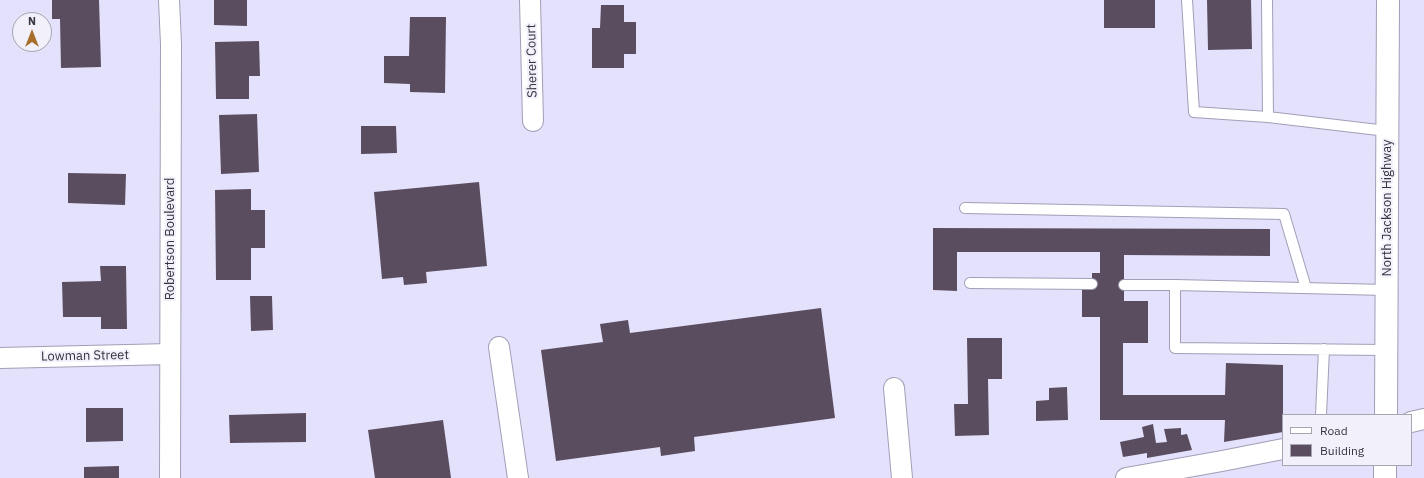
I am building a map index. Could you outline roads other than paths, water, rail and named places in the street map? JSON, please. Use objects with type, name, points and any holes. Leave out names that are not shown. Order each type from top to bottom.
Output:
[{"type":"highway","name":"North Jackson Highway","points":[[1386,414],[1388,0]]},
{"type":"highway","points":[[1385,466],[1385,478]]},
{"type":"street","name":"Robertson Boulevard","points":[[169,0],[171,44],[170,478]]},
{"type":"street","name":"Sherer Court","points":[[530,0],[533,121]]},
{"type":"street","points":[[499,347],[518,478]]},
{"type":"street","name":"Lowman Street","points":[[0,358],[170,354]]},
{"type":"street","points":[[894,388],[902,478]]},
{"type":"street","points":[[1412,422],[1424,419]]},
{"type":"street","points":[[1126,478],[1282,449]]},
{"type":"lane","points":[[1187,0],[1194,112],[1268,117],[1387,131]]},
{"type":"lane","points":[[1267,0],[1268,117]]},
{"type":"lane","points":[[966,208],[1284,214],[1306,288]]},
{"type":"lane","points":[[970,283],[1092,284]]},
{"type":"lane","points":[[1124,285],[1387,290]]},
{"type":"lane","points":[[1175,285],[1175,348],[1386,350]]},
{"type":"lane","points":[[1321,414],[1324,349]]}]
